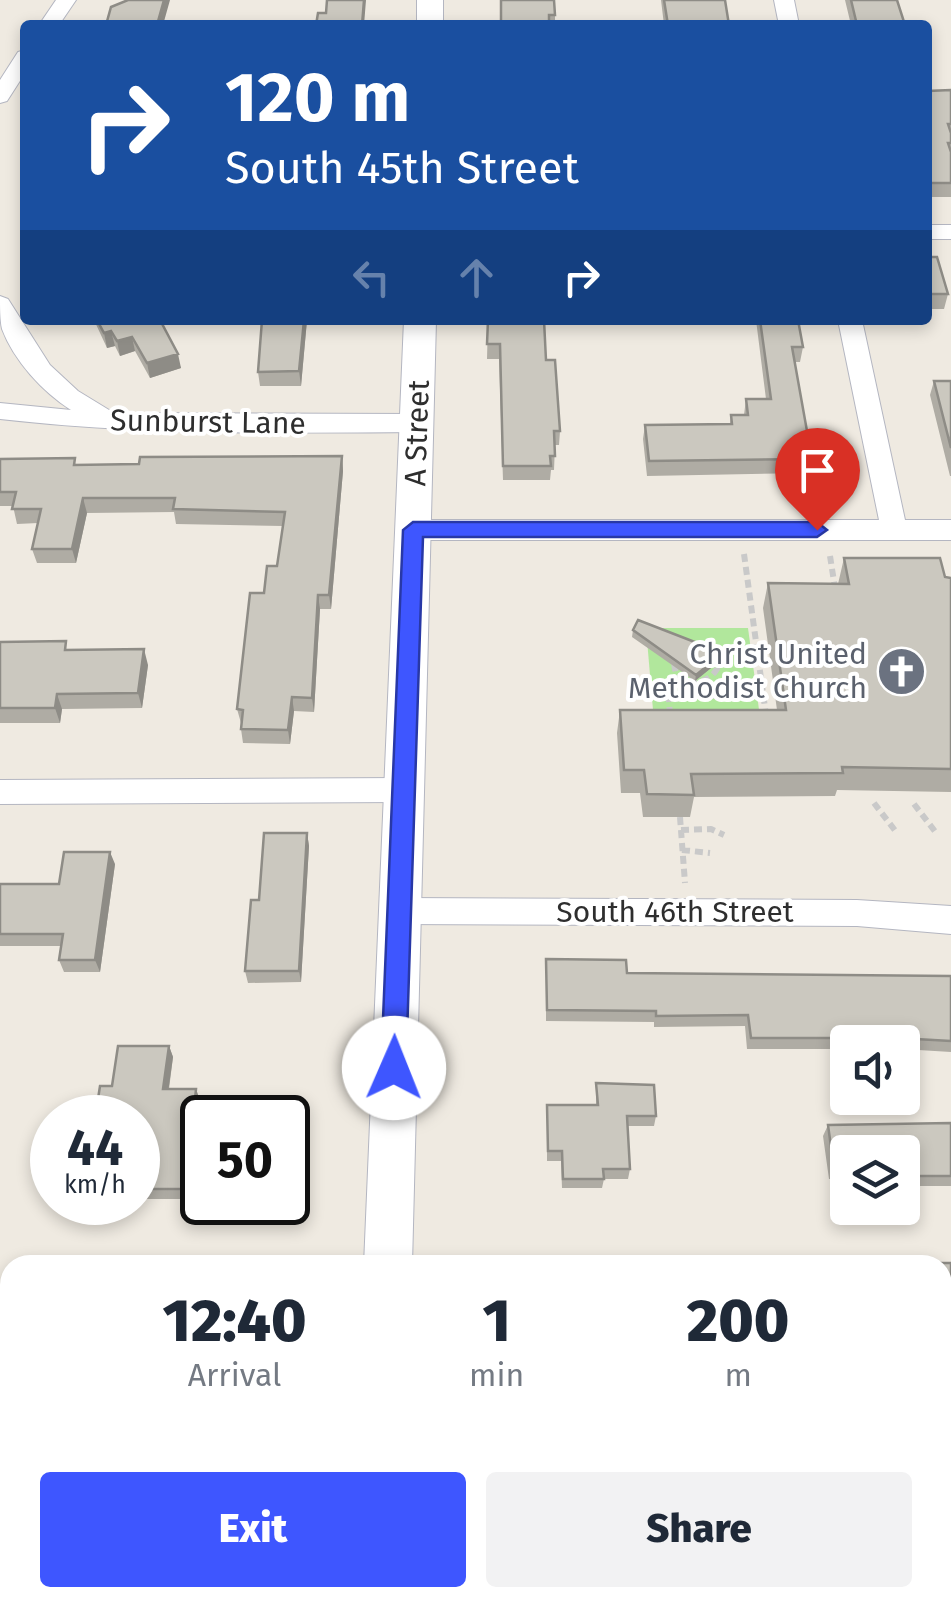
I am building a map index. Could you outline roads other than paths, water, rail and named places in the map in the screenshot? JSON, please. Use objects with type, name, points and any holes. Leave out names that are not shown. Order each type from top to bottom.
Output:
[{"type":"main road","name":"A Street","points":[[388,1255],[420,325]]},
{"type":"street","points":[[0,97],[20,64]]},
{"type":"street","points":[[0,305],[19,340],[65,396],[108,417],[140,422]]},
{"type":"street","points":[[851,325],[894,530]]},
{"type":"street","name":"Sunburst Lane","points":[[0,410],[140,422],[418,423]]},
{"type":"street","points":[[413,530],[951,530]]},
{"type":"street","points":[[0,792],[402,790]]},
{"type":"street","name":"South 46th Street","points":[[398,912],[842,912],[951,920]]},
{"type":"place","name":"Christ United Methodist Church","points":[[902,671]]}]
